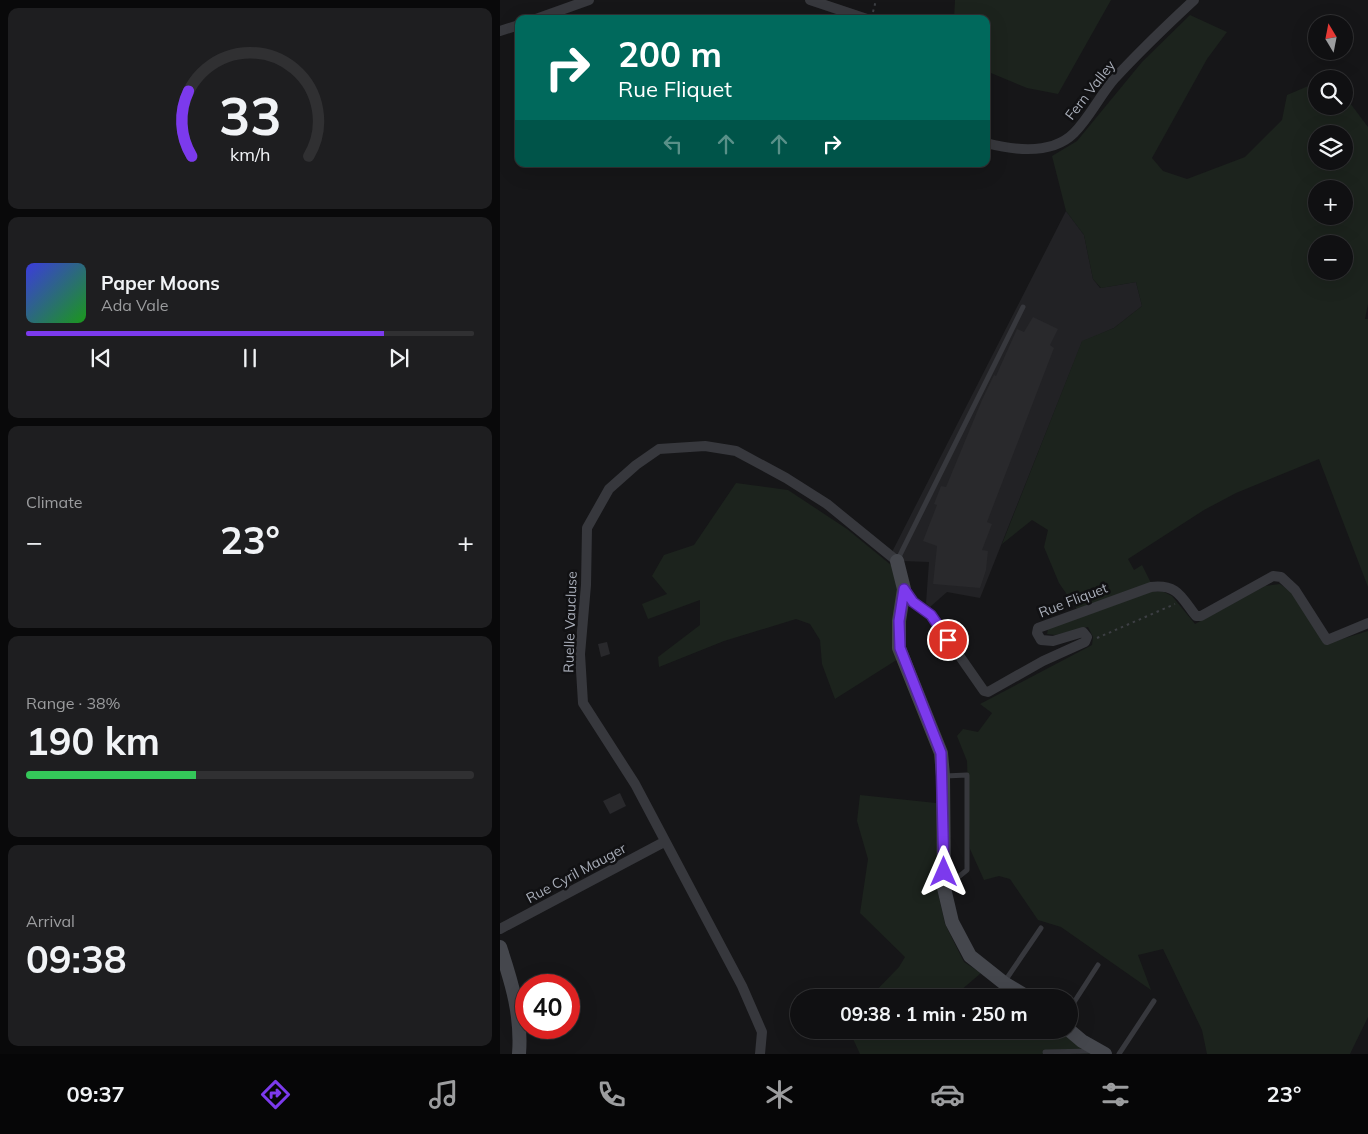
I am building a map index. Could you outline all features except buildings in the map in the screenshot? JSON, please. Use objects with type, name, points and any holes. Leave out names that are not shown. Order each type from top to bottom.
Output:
[{"type":"street","points":[[547,15],[589,0]]},
{"type":"street","points":[[810,0],[854,15]]},
{"type":"street","name":"Fern Valley","points":[[990,144],[1014,150],[1048,146],[1073,134],[1114,80],[1150,41],[1194,0]]},
{"type":"street","points":[[500,31],[515,26]]},
{"type":"street","name":"Ruelle Vaucluse","points":[[760,1054],[762,1032],[742,986],[664,842],[635,784],[583,703],[580,654],[586,585],[587,528],[609,489],[636,465],[659,449],[706,446],[736,451],[786,478],[827,504],[897,561]]},
{"type":"street","points":[[897,561],[904,589],[913,602],[931,615],[984,691],[988,692],[1043,661],[1085,642]]},
{"type":"street","name":"Rue Fliquet","points":[[1085,642],[1087,638],[1083,632],[1053,641],[1041,640],[1037,633],[1038,628],[1151,587],[1166,585],[1177,592],[1196,616],[1201,616],[1273,576],[1281,577],[1295,590],[1327,640],[1368,623]]},
{"type":"street","points":[[904,589],[899,621],[900,648],[937,738],[943,776],[944,888],[952,922],[970,956],[1014,989]]},
{"type":"street","name":"Rue Cyril Mauger","points":[[500,929],[664,842]]},
{"type":"street","points":[[500,947],[513,986],[520,1017],[519,1054]]},
{"type":"street","points":[[1078,1036],[1102,1053]]},
{"type":"lane","points":[[897,561],[1024,307]]},
{"type":"lane","points":[[943,776],[968,775],[967,870],[944,888]]},
{"type":"lane","points":[[1004,983],[1042,928]]},
{"type":"lane","points":[[1078,996],[1098,965]]},
{"type":"lane","points":[[1119,1054],[1154,1001]]},
{"type":"lane","points":[[1045,1052],[1102,1053]]},
{"type":"path","points":[[872,15],[876,0]]},
{"type":"path","points":[[1085,642],[1183,600]]},
{"type":"shaded area","points":[[955,0],[1111,0],[1058,94],[1027,88],[990,73],[990,15],[954,15]]},
{"type":"shaded area","points":[[1190,15],[1227,32],[1207,59],[1152,158],[1163,171],[1187,179],[1245,157],[1282,120],[1287,95],[1308,86],[1308,115],[1353,115],[1353,107],[1368,127],[1368,304],[1365,319],[1368,319],[1368,587],[1319,459],[1236,493],[1204,510],[1128,559],[1134,570],[1142,565],[1151,583],[1077,609],[1059,583],[1044,547],[1048,530],[1032,520],[1002,544],[1082,341],[1114,328],[1142,306],[1136,282],[1101,288],[1093,279],[1084,235],[1066,211],[1052,156],[1077,141],[1142,62]]},
{"type":"shaded area","points":[[1066,211],[1084,235],[1093,279],[1100,288],[1136,282],[1142,306],[1114,328],[1082,342],[980,598],[947,592],[930,607],[926,603],[929,562],[902,561],[892,552]]},
{"type":"shaded area","points":[[736,483],[788,490],[847,529],[891,565],[898,591],[898,659],[835,699],[822,664],[820,640],[810,624],[796,619],[724,641],[659,667],[658,657],[700,625],[700,600],[648,619],[642,604],[667,594],[652,576],[664,555],[694,545]]},
{"type":"shaded area","points":[[1280,584],[1291,592],[1326,644],[1368,631],[1368,1017],[1350,1054],[1207,1054],[1202,1030],[1163,949],[1138,955],[1151,990],[1061,927],[1038,920],[1010,879],[999,876],[984,880],[970,849],[967,761],[957,736],[963,729],[978,732],[992,713],[980,704],[1092,645],[1093,637],[1088,627],[1055,635],[1047,634],[1048,629],[1150,592],[1162,591],[1172,596],[1195,624],[1265,586]]},
{"type":"shaded area","points":[[860,795],[936,803],[938,893],[945,924],[964,962],[981,973],[962,989],[878,989],[899,967],[905,957],[860,913],[868,859],[857,821]]},
{"type":"shaded area","points":[[853,1039],[1072,1039],[1094,1054],[860,1054]]},
{"type":"route","points":[[944,872],[941,753],[937,738],[900,648],[899,621],[904,589],[913,602],[931,615],[948,640]]}]
